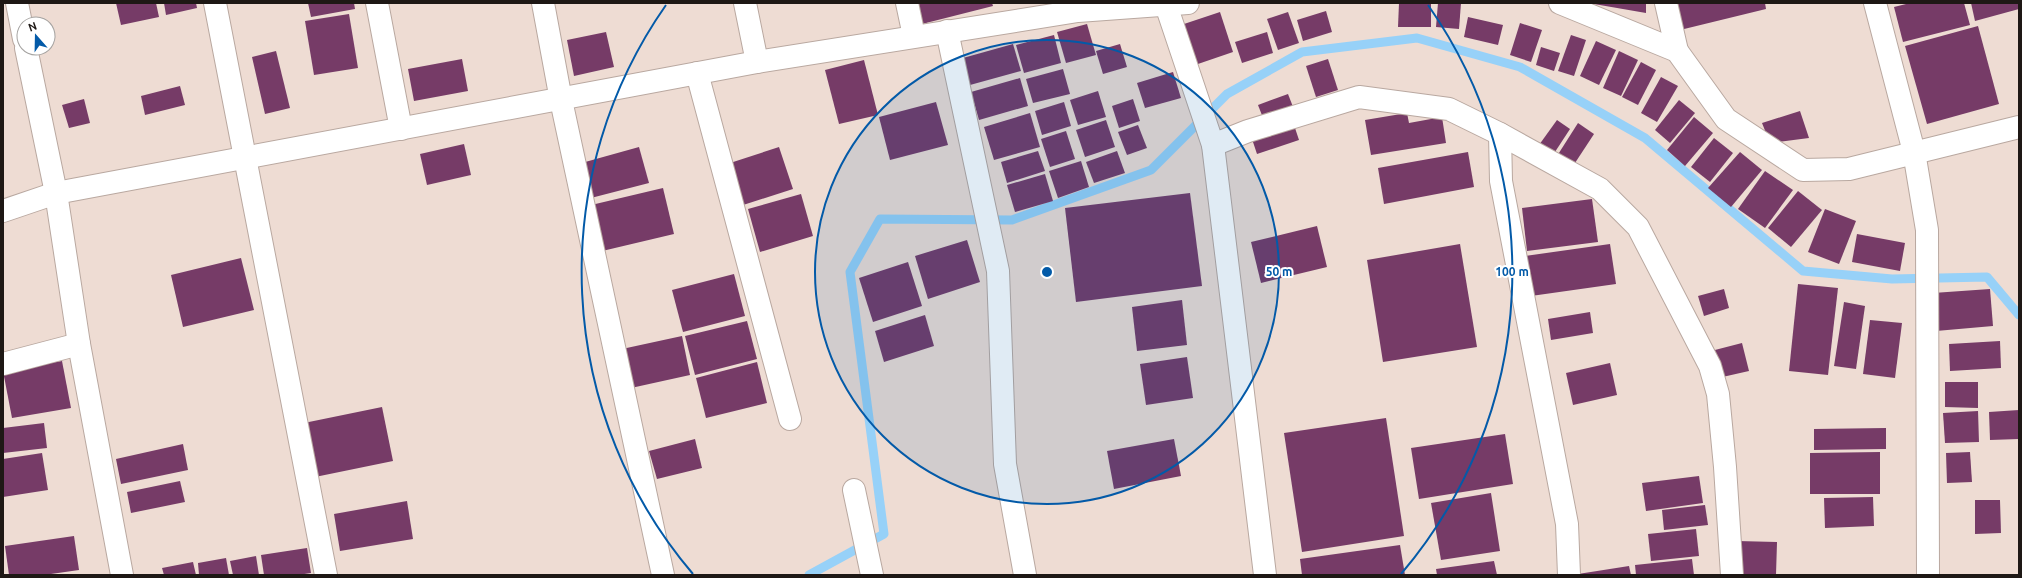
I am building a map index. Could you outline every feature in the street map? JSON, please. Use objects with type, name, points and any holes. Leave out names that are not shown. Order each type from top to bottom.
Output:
[{"type":"street","points":[[17,3],[18,16]]},
{"type":"street","points":[[215,3],[326,575]]},
{"type":"street","points":[[377,3],[401,128]]},
{"type":"street","points":[[542,3],[561,100],[664,575]]},
{"type":"street","points":[[745,3],[757,62]]},
{"type":"street","points":[[908,3],[914,36]]},
{"type":"street","points":[[3,211],[56,194],[757,62],[946,31],[1077,7],[1166,5],[1188,3]]},
{"type":"street","points":[[1560,3],[1677,51]]},
{"type":"street","points":[[1666,3],[1677,51],[1726,119],[1803,170],[1848,169],[2019,127]]},
{"type":"street","points":[[1875,3],[1914,152],[1927,230],[1928,575]]},
{"type":"street","points":[[1166,5],[1212,142],[1265,575]]},
{"type":"street","points":[[946,31],[998,271],[1005,464],[1025,575]]},
{"type":"street","points":[[23,56],[56,194],[79,344],[122,575]]},
{"type":"street","points":[[697,73],[790,419]]},
{"type":"street","points":[[1212,142],[1359,97],[1449,109],[1500,134],[1600,189],[1638,227],[1710,366],[1718,394],[1725,467],[1732,575]]},
{"type":"street","points":[[1500,134],[1501,181],[1567,524],[1569,575]]},
{"type":"street","points":[[3,364],[79,344]]},
{"type":"street","points":[[854,490],[871,570]]},
{"type":"building","points":[[116,3],[156,3],[159,17],[121,25]]},
{"type":"building","points":[[164,3],[196,3],[197,8],[166,15]]},
{"type":"building","points":[[308,3],[354,3],[355,9],[311,17]]},
{"type":"building","points":[[917,3],[992,3],[993,6],[922,24]]},
{"type":"building","points":[[1399,3],[1431,3],[1431,27],[1398,27]]},
{"type":"building","points":[[1438,3],[1461,3],[1459,29],[1436,27]]},
{"type":"building","points":[[1646,3],[1646,13],[1594,4]]},
{"type":"building","points":[[1673,3],[1765,3],[1766,9],[1680,30]]},
{"type":"building","points":[[1910,3],[1964,3],[1970,25],[1903,42],[1894,7]]},
{"type":"building","points":[[1971,3],[2019,3],[2019,9],[1975,21]]},
{"type":"building","points":[[1326,11],[1332,32],[1303,41],[1297,20]]},
{"type":"building","points":[[1220,12],[1233,52],[1195,65],[1181,25]]},
{"type":"building","points":[[1288,12],[1299,43],[1278,50],[1267,19]]},
{"type":"building","points":[[349,14],[358,68],[314,75],[305,21]]},
{"type":"building","points":[[1468,17],[1503,25],[1498,45],[1464,37]]},
{"type":"building","points":[[1520,23],[1542,30],[1531,62],[1510,55]]},
{"type":"building","points":[[1087,24],[1096,55],[1066,63],[1057,32]]},
{"type":"building","points":[[1978,26],[1999,104],[1927,124],[1905,46]]},
{"type":"building","points":[[606,32],[614,67],[574,76],[567,40]]},
{"type":"building","points":[[1267,32],[1273,53],[1242,63],[1235,42]]},
{"type":"building","points":[[1054,35],[1061,63],[1024,73],[1016,45]]},
{"type":"building","points":[[1571,35],[1586,40],[1574,76],[1558,71]]},
{"type":"building","points":[[1596,41],[1616,50],[1599,85],[1580,76]]},
{"type":"building","points":[[1013,44],[1021,71],[970,85],[963,58]]},
{"type":"building","points":[[1120,44],[1127,67],[1103,74],[1096,51]]},
{"type":"building","points":[[1541,47],[1560,53],[1554,71],[1536,65]]},
{"type":"building","points":[[276,51],[290,108],[265,114],[252,57]]},
{"type":"building","points":[[1619,51],[1638,60],[1621,96],[1603,88]]},
{"type":"building","points":[[462,59],[468,91],[414,101],[408,69]]},
{"type":"building","points":[[1328,59],[1338,90],[1316,97],[1306,66]]},
{"type":"building","points":[[864,60],[878,115],[839,124],[825,70]]},
{"type":"building","points":[[1641,62],[1656,70],[1638,105],[1622,97]]},
{"type":"building","points":[[1063,69],[1070,94],[1033,103],[1026,79]]},
{"type":"building","points":[[1173,72],[1181,98],[1145,108],[1137,83]]},
{"type":"building","points":[[1661,77],[1678,86],[1657,122],[1641,113]]},
{"type":"building","points":[[1020,78],[1028,106],[979,120],[971,92]]},
{"type":"building","points":[[180,86],[185,105],[145,115],[141,96]]},
{"type":"building","points":[[1098,91],[1106,117],[1078,125],[1070,100]]},
{"type":"building","points":[[1288,94],[1295,112],[1265,123],[1258,105]]},
{"type":"building","points":[[84,99],[90,123],[69,128],[62,105]]},
{"type":"building","points":[[1133,99],[1140,121],[1119,128],[1112,106]]},
{"type":"building","points":[[1679,100],[1695,113],[1670,143],[1655,130]]},
{"type":"building","points":[[936,102],[948,145],[890,160],[879,117]]},
{"type":"building","points":[[1064,102],[1071,126],[1042,135],[1035,111]]},
{"type":"building","points":[[1800,111],[1809,138],[1770,143],[1762,123]]},
{"type":"building","points":[[1030,113],[1040,147],[994,160],[984,127]]},
{"type":"building","points":[[1407,113],[1409,123],[1442,117],[1446,143],[1371,155],[1365,120]]},
{"type":"building","points":[[1694,117],[1713,133],[1685,166],[1667,150]]},
{"type":"building","points":[[1292,119],[1299,140],[1257,154],[1250,133]]},
{"type":"building","points":[[1106,120],[1115,147],[1085,157],[1076,130]]},
{"type":"building","points":[[1557,120],[1570,129],[1553,155],[1539,145]]},
{"type":"building","points":[[1578,123],[1594,134],[1573,166],[1557,156]]},
{"type":"building","points":[[1138,125],[1147,148],[1127,155],[1118,132]]},
{"type":"building","points":[[1066,131],[1075,159],[1050,167],[1041,139]]},
{"type":"building","points":[[1714,138],[1733,153],[1710,182],[1691,167]]},
{"type":"building","points":[[464,144],[471,175],[427,185],[420,154]]},
{"type":"building","points":[[639,147],[649,183],[587,199],[578,164]]},
{"type":"building","points":[[779,147],[793,189],[740,206],[727,164]]},
{"type":"building","points":[[1038,151],[1045,171],[1007,183],[1001,162]]},
{"type":"building","points":[[1117,151],[1125,173],[1094,183],[1086,162]]},
{"type":"building","points":[[1468,152],[1474,187],[1384,204],[1378,168]]},
{"type":"building","points":[[1740,152],[1762,170],[1731,207],[1708,188]]},
{"type":"building","points":[[1081,161],[1089,187],[1058,198],[1049,171]]},
{"type":"building","points":[[1765,171],[1793,190],[1765,228],[1738,209]]},
{"type":"building","points":[[1045,174],[1053,201],[1015,212],[1007,185]]},
{"type":"building","points":[[663,188],[674,234],[598,252],[587,206]]},
{"type":"building","points":[[1798,191],[1822,210],[1791,247],[1768,228]]},
{"type":"building","points":[[1190,193],[1202,286],[1076,302],[1065,208]]},
{"type":"building","points":[[801,194],[813,236],[760,252],[748,209]]},
{"type":"building","points":[[1592,199],[1598,242],[1527,251],[1522,208]]},
{"type":"building","points":[[1825,209],[1856,221],[1839,264],[1808,252]]},
{"type":"building","points":[[1317,226],[1327,267],[1261,283],[1251,242]]},
{"type":"building","points":[[1857,234],[1905,243],[1900,271],[1852,262]]},
{"type":"building","points":[[967,240],[980,282],[928,299],[915,256]]},
{"type":"building","points":[[1460,244],[1477,347],[1383,362],[1367,260]]},
{"type":"building","points":[[1610,244],[1616,284],[1531,296],[1525,256]]},
{"type":"building","points":[[241,258],[254,310],[183,327],[171,275]]},
{"type":"building","points":[[908,262],[922,306],[873,322],[859,278]]},
{"type":"building","points":[[734,274],[745,316],[683,332],[672,290]]},
{"type":"building","points":[[1798,284],[1838,288],[1828,375],[1789,371]]},
{"type":"building","points":[[1724,289],[1729,308],[1704,316],[1698,296]]},
{"type":"building","points":[[1990,289],[1993,326],[1936,331],[1933,293]]},
{"type":"building","points":[[1182,300],[1187,345],[1137,351],[1132,307]]},
{"type":"building","points":[[1844,302],[1865,306],[1856,369],[1834,366]]},
{"type":"building","points":[[1590,312],[1593,333],[1551,340],[1548,319]]},
{"type":"building","points":[[925,315],[934,346],[884,362],[875,331]]},
{"type":"building","points":[[1870,320],[1902,323],[1895,378],[1863,374]]},
{"type":"building","points":[[747,321],[757,359],[695,375],[685,336]]},
{"type":"building","points":[[682,336],[690,375],[631,388],[622,349]]},
{"type":"building","points":[[2000,341],[2001,368],[1950,371],[1949,344]]},
{"type":"building","points":[[1742,343],[1749,371],[1718,378],[1711,351]]},
{"type":"building","points":[[1187,357],[1193,398],[1146,405],[1140,364]]},
{"type":"building","points":[[62,361],[71,408],[12,418],[3,371]]},
{"type":"building","points":[[757,362],[767,403],[706,418],[696,378]]},
{"type":"building","points":[[1610,363],[1617,395],[1573,405],[1566,373]]},
{"type":"building","points":[[1945,382],[1978,382],[1978,408],[1945,407]]},
{"type":"building","points":[[382,407],[393,461],[315,477],[304,423]]},
{"type":"building","points":[[2019,410],[2019,439],[1990,440],[1989,412]]},
{"type":"building","points":[[1978,411],[1979,442],[1945,443],[1943,413]]},
{"type":"building","points":[[1386,418],[1404,536],[1302,552],[1284,433]]},
{"type":"building","points":[[44,423],[47,448],[3,453],[3,428]]},
{"type":"building","points":[[1886,428],[1886,449],[1814,450],[1814,429]]},
{"type":"building","points":[[1505,434],[1513,484],[1419,499],[1411,448]]},
{"type":"building","points":[[695,439],[702,468],[657,479],[649,451]]},
{"type":"building","points":[[1174,439],[1181,476],[1114,489],[1107,451]]},
{"type":"building","points":[[183,444],[188,470],[121,484],[116,459]]},
{"type":"building","points":[[1880,452],[1880,494],[1810,494],[1810,453]]},
{"type":"building","points":[[1970,452],[1972,482],[1947,483],[1946,453]]},
{"type":"building","points":[[42,453],[48,490],[3,497],[3,459]]},
{"type":"building","points":[[1699,476],[1703,503],[1646,511],[1642,483]]},
{"type":"building","points":[[180,481],[185,502],[131,513],[127,492]]},
{"type":"building","points":[[1491,493],[1500,551],[1441,560],[1431,503]]},
{"type":"building","points":[[1873,497],[1874,526],[1825,528],[1824,498]]},
{"type":"building","points":[[1975,500],[2000,500],[2001,533],[1975,534]]},
{"type":"building","points":[[407,501],[413,539],[340,551],[334,514]]},
{"type":"building","points":[[1705,505],[1708,525],[1664,530],[1662,510]]},
{"type":"building","points":[[1696,529],[1699,556],[1651,561],[1648,534]]},
{"type":"building","points":[[74,536],[79,570],[44,575],[9,575],[5,546]]},
{"type":"building","points":[[1737,541],[1777,542],[1776,575],[1737,575]]},
{"type":"building","points":[[1400,545],[1405,575],[1302,575],[1300,559]]},
{"type":"building","points":[[307,548],[311,573],[298,575],[264,575],[261,555]]},
{"type":"building","points":[[256,556],[259,575],[233,575],[230,561]]},
{"type":"building","points":[[226,558],[229,575],[199,575],[198,563]]},
{"type":"building","points":[[1692,559],[1694,575],[1636,575],[1635,565]]},
{"type":"building","points":[[1494,561],[1497,575],[1437,575],[1436,569]]},
{"type":"building","points":[[193,562],[196,575],[164,575],[162,568]]},
{"type":"building","points":[[1629,566],[1631,575],[1578,575],[1578,574]]},
{"type":"waterway","points":[[809,575],[884,534],[850,272],[880,219],[1012,220],[1151,170],[1227,94],[1302,52],[1417,38],[1520,67],[1645,138],[1803,271],[1892,279],[1987,277],[2019,315]]}]
